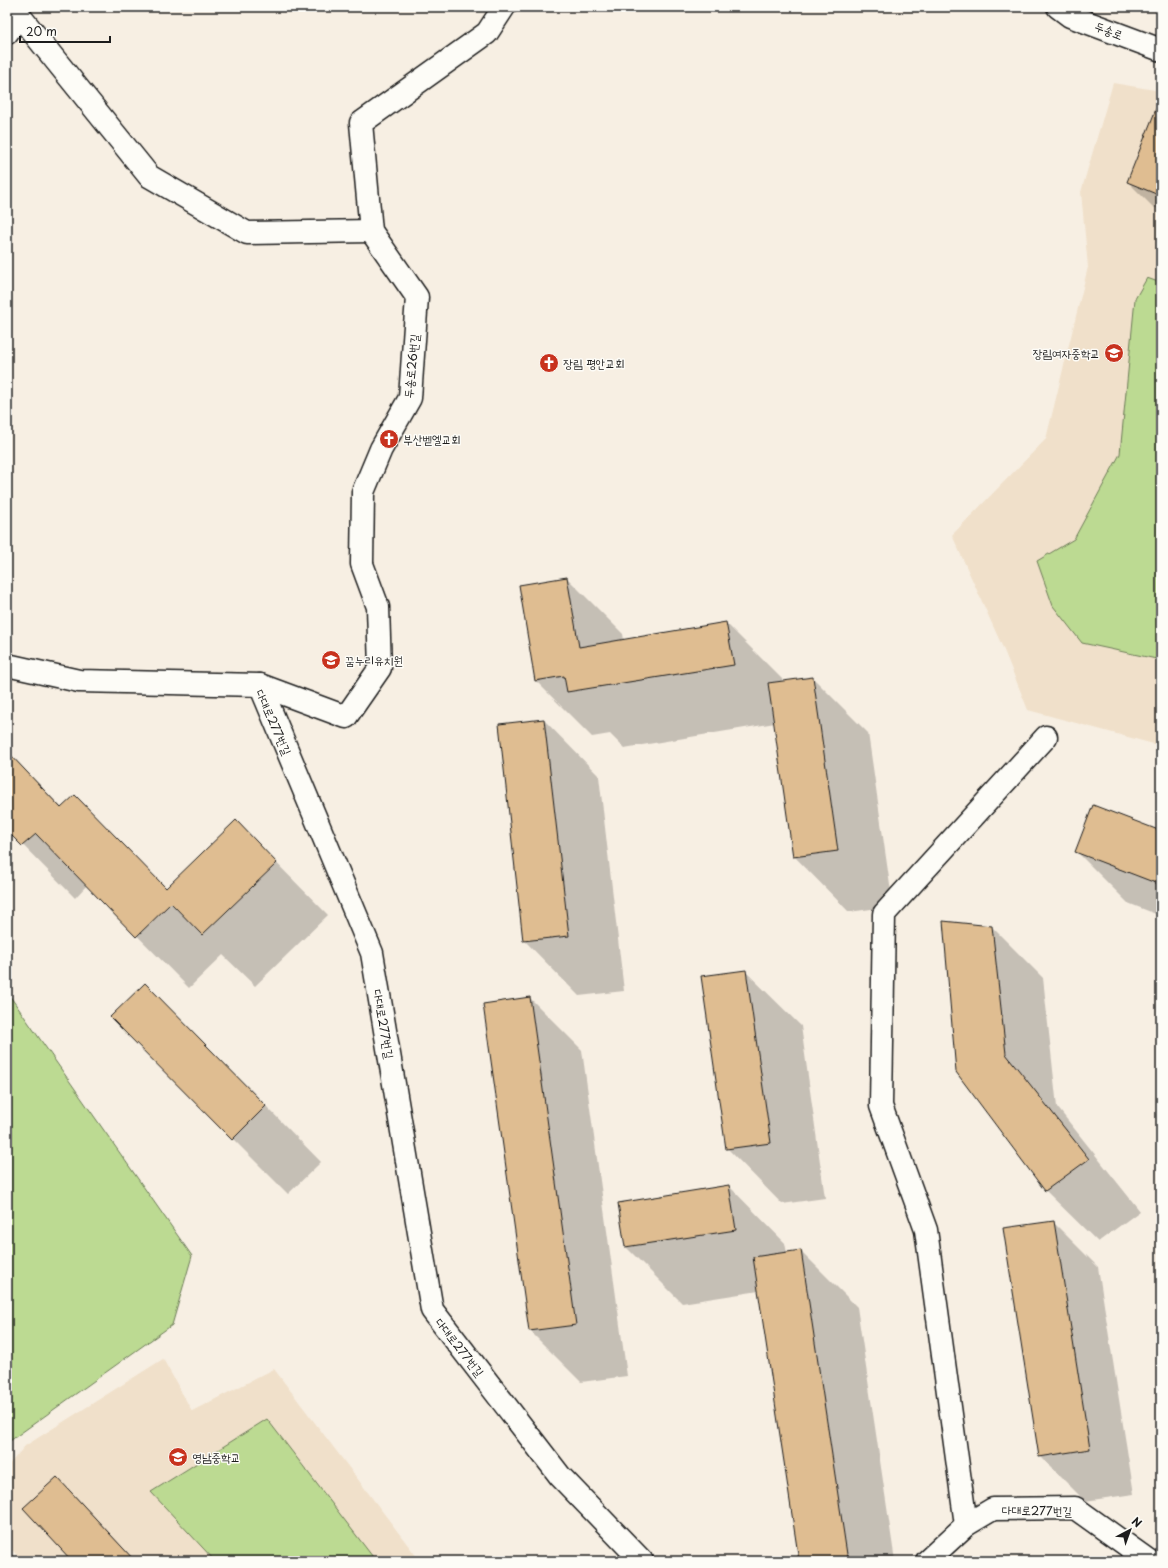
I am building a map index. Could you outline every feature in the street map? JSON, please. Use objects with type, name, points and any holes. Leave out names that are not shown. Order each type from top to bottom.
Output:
[{"type":"street","name":"두송로26번길","points":[[260,686],[346,717],[380,668],[378,607],[362,564],[363,492],[381,449],[410,398],[417,297],[371,231],[361,123],[487,33],[504,7]]},
{"type":"street","name":"두송로","points":[[1058,7],[1070,16],[1161,50]]},
{"type":"street","points":[[7,33],[18,11],[149,176],[247,233],[371,231]]},
{"type":"street","name":"다대로277번길","points":[[7,665],[79,681],[260,686],[372,953],[432,1310],[560,1476],[642,1561]]},
{"type":"street","points":[[966,1525],[926,1230],[881,1106],[884,914],[1046,737]]},
{"type":"street","name":"다대로277번길","points":[[926,1561],[966,1525],[993,1509],[1075,1508],[1149,1561]]},
{"type":"shaded area","name":"장림여자중학교","points":[[1113,83],[1161,91],[1161,746],[1028,710],[1003,648],[952,535],[1046,439],[1088,267],[1081,192]]},
{"type":"shaded area","name":"영남중학교","points":[[163,1359],[192,1411],[274,1369],[420,1561],[22,1561],[7,1544],[7,1467],[25,1446]]},
{"type":"green space","points":[[1147,278],[1161,283],[1161,660],[1082,643],[1053,606],[1037,561],[1074,539],[1120,454],[1135,299]]},
{"type":"green space","points":[[7,992],[192,1256],[172,1325],[7,1443]]},
{"type":"green space","points":[[267,1419],[376,1561],[215,1561],[151,1492]]},
{"type":"building","points":[[1158,104],[1161,105],[1161,196],[1127,182]]},
{"type":"building","points":[[567,577],[579,647],[726,622],[734,665],[567,692],[564,676],[535,681],[519,585]]},
{"type":"building","points":[[813,677],[838,851],[793,857],[768,683]]},
{"type":"building","points":[[544,719],[569,936],[523,941],[499,724]]},
{"type":"building","points":[[7,751],[61,808],[75,795],[166,888],[236,820],[277,863],[202,935],[171,903],[136,937],[36,834],[22,846],[7,831]]},
{"type":"building","points":[[1093,805],[1161,831],[1161,885],[1075,852]]},
{"type":"building","points":[[943,921],[992,926],[1006,1054],[1089,1159],[1045,1191],[956,1072]]},
{"type":"building","points":[[746,970],[771,1143],[726,1149],[701,976]]},
{"type":"building","points":[[145,983],[266,1106],[232,1140],[110,1017]]},
{"type":"building","points":[[530,997],[576,1325],[529,1331],[483,1004]]},
{"type":"building","points":[[729,1185],[736,1230],[625,1247],[618,1203]]},
{"type":"building","points":[[1054,1221],[1090,1449],[1039,1457],[1003,1228]]},
{"type":"building","points":[[801,1250],[848,1561],[799,1561],[753,1257]]},
{"type":"building","points":[[57,1477],[135,1561],[72,1561],[23,1508]]},
{"type":"place","name":"장림여자중학교","points":[[1114,353]]},
{"type":"place","name":"장림 평안교회","points":[[549,363]]},
{"type":"place","name":"부산벧엘교회","points":[[389,439]]},
{"type":"place","name":"꿈누리유치원","points":[[331,660]]},
{"type":"place","name":"영남중학교","points":[[178,1457]]}]
